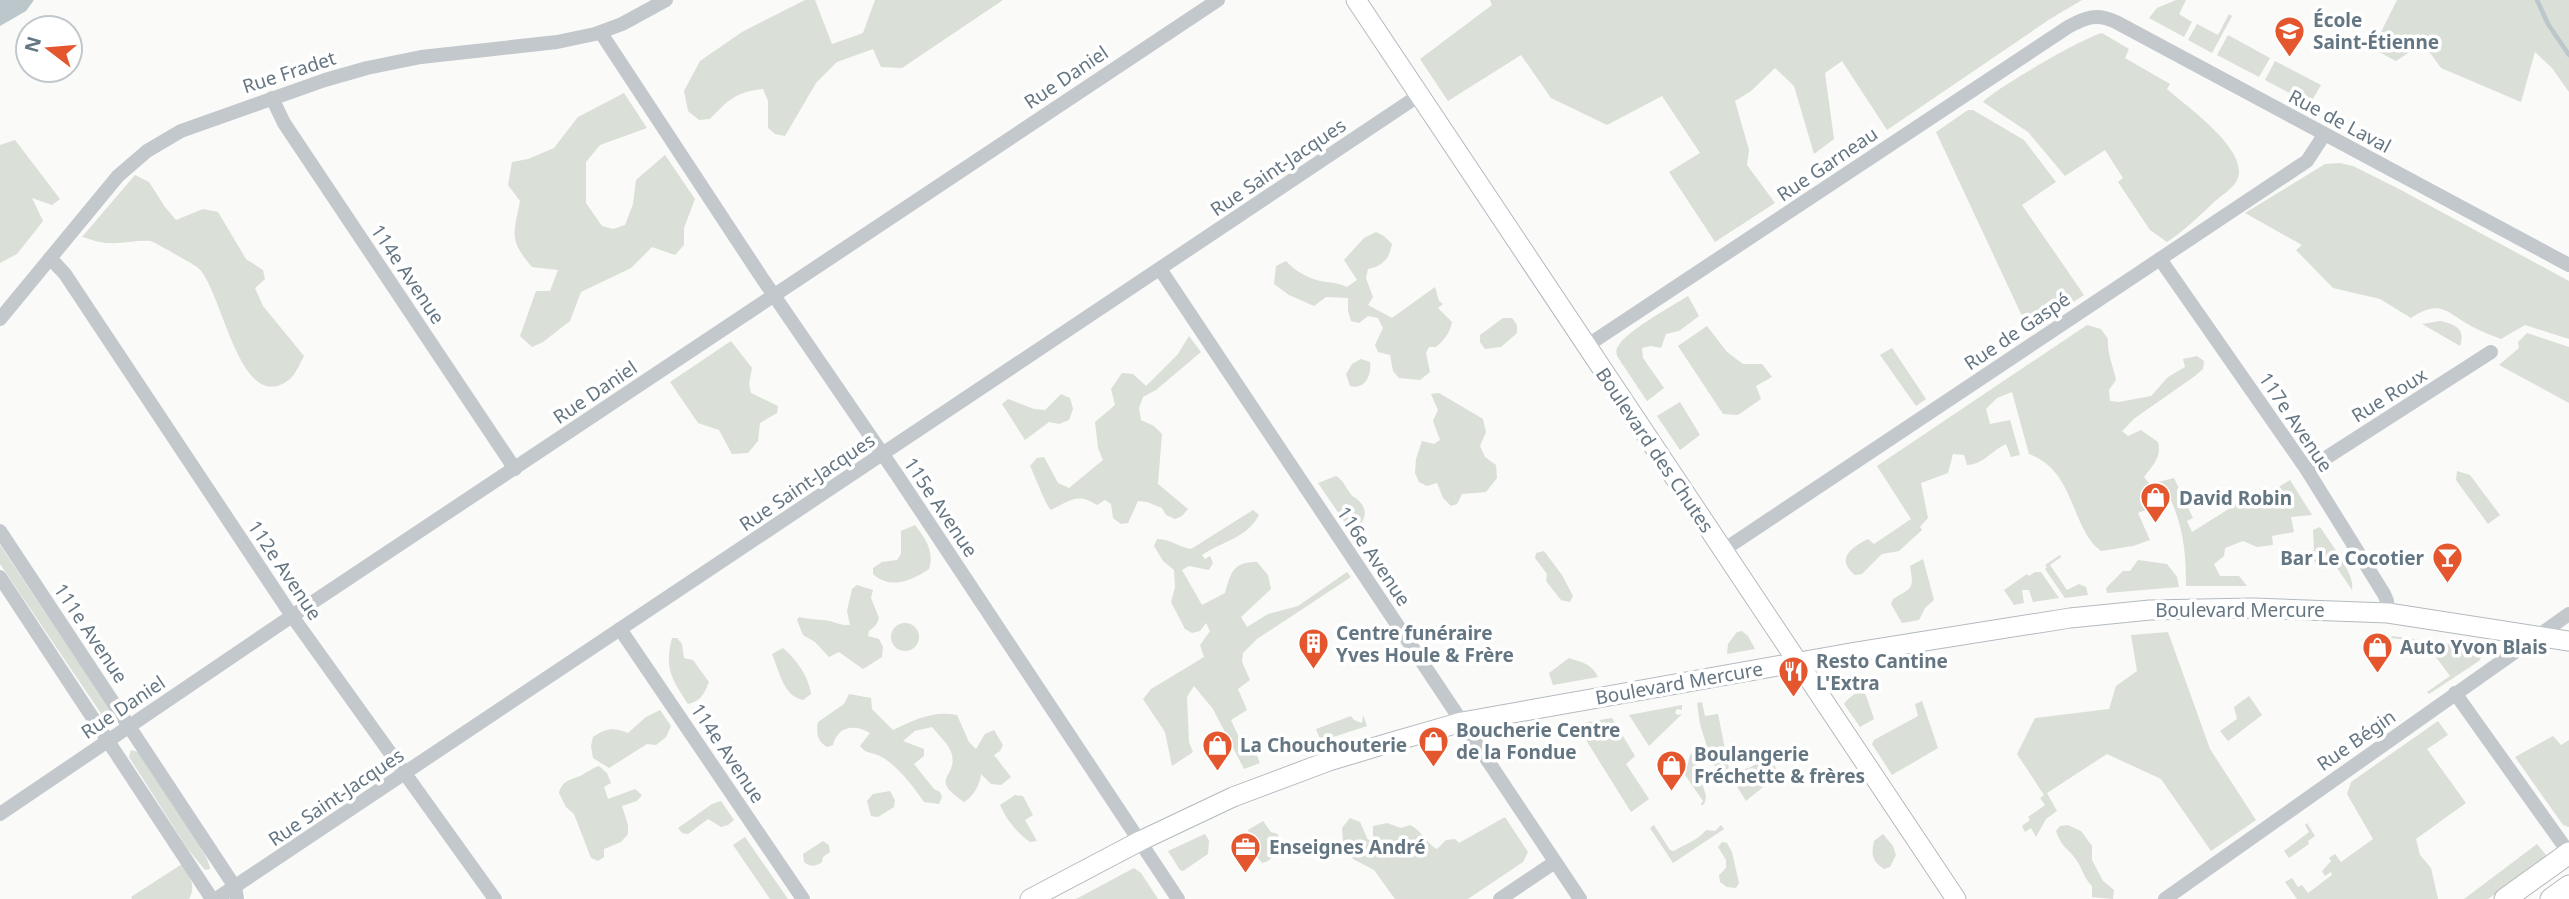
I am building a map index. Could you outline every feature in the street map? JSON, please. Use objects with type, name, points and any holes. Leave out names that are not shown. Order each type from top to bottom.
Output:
[{"type":"main road","points":[[2505,899],[2569,853]]},
{"type":"main road","points":[[2552,899],[2569,886]]},
{"type":"street","name":"Rue Fradet","points":[[0,319],[111,183],[146,151],[194,126],[335,76],[395,62],[601,33],[666,0]]},
{"type":"street","name":"Boulevard des Chutes","points":[[1356,0],[1956,899]]},
{"type":"street","name":"Rue Daniel","points":[[0,814],[292,616],[1215,1]]},
{"type":"street","name":"Rue de Laval","points":[[2091,16],[2116,22],[2569,265]]},
{"type":"street","name":"Rue Garneau","points":[[1586,347],[2068,27],[2091,16]]},
{"type":"street","name":"115e Avenue","points":[[601,33],[1178,899]]},
{"type":"street","name":"Rue Saint-Jacques","points":[[214,899],[236,893],[405,773],[1418,96]]},
{"type":"street","name":"114e Avenue","points":[[272,98],[284,123],[515,469]]},
{"type":"street","name":"Rue de Gaspé","points":[[1722,551],[2307,161],[2325,135]]},
{"type":"street","name":"112e Avenue","points":[[50,258],[65,274],[292,616],[495,899]]},
{"type":"street","name":"117e Avenue","points":[[2160,259],[2306,470],[2384,594],[2388,613]]},
{"type":"street","name":"116e Avenue","points":[[1160,269],[1580,899]]},
{"type":"street","name":"Rue Roux","points":[[2306,470],[2491,352]]},
{"type":"street","name":"111e Avenue","points":[[0,531],[130,726],[236,893]]},
{"type":"street","points":[[0,577],[214,899]]},
{"type":"street","name":"Boulevard Mercure","points":[[1030,899],[1210,807],[1273,781],[1346,756],[1462,723],[1797,662],[2043,622],[2150,610],[2253,608],[2388,613],[2569,641]]},
{"type":"street","name":"Rue Bégin","points":[[2165,899],[2569,614]]},
{"type":"street","name":"114e Avenue","points":[[620,629],[803,899]]},
{"type":"street","points":[[2455,693],[2569,853]]},
{"type":"street","points":[[1500,899],[1555,862]]},
{"type":"shaded area","points":[[0,0],[34,0],[26,11],[14,14],[14,18],[0,26]]},
{"type":"shaded area","points":[[805,0],[815,0],[832,44],[863,33],[875,0],[1003,0],[902,68],[881,67],[873,49],[837,62],[816,83],[785,136],[775,134],[768,128],[768,101],[763,89],[733,98],[710,119],[699,120],[688,111],[684,91],[700,61],[742,32]]},
{"type":"shaded area","points":[[1490,0],[2082,0],[1887,130],[1842,61],[1825,73],[1834,139],[1814,154],[1794,86],[1775,68],[1751,91],[1735,101],[1749,150],[1747,165],[1775,203],[1715,242],[1669,172],[1700,153],[1662,96],[1607,125],[1551,98],[1521,55],[1448,101],[1420,59],[1492,5]]},
{"type":"shaded area","points":[[2176,0],[2186,0],[2179,14],[2192,22],[2184,37],[2149,18],[2157,8]]},
{"type":"shaded area","points":[[2397,0],[2569,0],[2569,92],[2552,68],[2535,52],[2521,102],[2441,68],[2423,43],[2396,61],[2377,51],[2383,41],[2378,38]]},
{"type":"shaded area","points":[[2229,14],[2232,16],[2212,53],[2188,40],[2197,24],[2218,35]]},
{"type":"shaded area","points":[[2102,33],[2129,49],[2125,58],[2170,84],[2167,89],[2202,118],[2227,144],[2239,170],[2234,185],[2167,242],[2150,230],[2118,182],[2123,178],[2105,150],[2065,176],[2028,132],[1983,102],[2040,64]]},
{"type":"shaded area","points":[[2228,35],[2270,58],[2259,77],[2217,55]]},
{"type":"shaded area","points":[[2275,61],[2321,85],[2310,104],[2265,80]]},
{"type":"shaded area","points":[[624,93],[647,128],[600,145],[586,162],[586,203],[602,226],[613,229],[625,225],[633,204],[636,180],[665,155],[695,199],[684,228],[684,245],[675,255],[652,247],[631,268],[581,292],[570,321],[532,347],[520,336],[536,291],[550,291],[558,270],[532,267],[516,243],[515,229],[520,201],[508,185],[512,162],[528,159],[554,148],[578,117]]},
{"type":"shaded area","points":[[1968,110],[1973,110],[2024,140],[2056,182],[2022,205],[2084,295],[2029,331],[1936,132]]},
{"type":"shaded area","points":[[15,140],[60,199],[52,205],[32,198],[43,221],[17,254],[0,263],[0,145]]},
{"type":"shaded area","points":[[2325,164],[2353,166],[2399,189],[2569,281],[2569,339],[2525,325],[2501,339],[2474,328],[2442,309],[2429,309],[2411,318],[2380,299],[2333,288],[2296,250],[2302,245],[2245,213]]},
{"type":"shaded area","points":[[135,175],[149,182],[176,220],[203,209],[218,212],[246,259],[263,270],[265,279],[255,288],[263,306],[304,356],[290,379],[272,387],[257,381],[245,366],[206,279],[197,267],[151,241],[105,243],[82,237]]},
{"type":"shaded area","points":[[1376,232],[1392,244],[1384,261],[1368,269],[1366,278],[1373,297],[1368,305],[1392,318],[1435,287],[1439,301],[1443,304],[1438,308],[1452,322],[1442,342],[1436,347],[1429,347],[1426,353],[1430,372],[1420,380],[1399,378],[1393,371],[1390,355],[1378,352],[1375,345],[1383,328],[1378,318],[1368,316],[1359,323],[1351,321],[1348,298],[1326,297],[1314,306],[1289,295],[1274,284],[1276,266],[1286,261],[1309,277],[1347,287],[1357,280],[1344,260],[1364,238]]},
{"type":"shaded area","points":[[1688,296],[1699,316],[1679,331],[1666,334],[1661,348],[1642,348],[1643,358],[1664,388],[1647,401],[1617,356],[1617,349],[1624,339],[1640,326]]},
{"type":"shaded area","points":[[1503,318],[1512,318],[1517,325],[1517,333],[1501,347],[1485,349],[1480,342],[1480,335]]},
{"type":"shaded area","points":[[2440,321],[2458,328],[2462,335],[2460,346],[2422,324]]},
{"type":"shaded area","points":[[2087,325],[2101,329],[2108,339],[2116,380],[2109,390],[2110,401],[2151,396],[2168,377],[2185,367],[2183,359],[2197,356],[2204,361],[2203,369],[2195,376],[2135,418],[2122,431],[2128,436],[2141,430],[2158,442],[2158,457],[2144,477],[2150,484],[2174,478],[2193,518],[2187,521],[2192,532],[2251,495],[2256,501],[2290,480],[2312,515],[2291,517],[2294,532],[2272,536],[2273,545],[2257,547],[2243,541],[2225,548],[2224,556],[2214,564],[2220,576],[2239,576],[2247,586],[2186,586],[2183,543],[2171,500],[2138,513],[2150,540],[2133,546],[2101,551],[2083,529],[2056,473],[2029,454],[2012,392],[1997,398],[1986,409],[1990,424],[2010,420],[2020,455],[2011,457],[2006,444],[1978,463],[1967,465],[1964,455],[1953,454],[1948,473],[1921,483],[1928,518],[1920,527],[1922,530],[1899,551],[1882,554],[1862,574],[1855,575],[1846,563],[1852,549],[1868,539],[1874,544],[1911,519],[1877,466]]},
{"type":"shaded area","points":[[1707,326],[1727,352],[1743,364],[1762,364],[1772,377],[1756,386],[1761,399],[1738,415],[1723,414],[1678,346]]},
{"type":"shaded area","points":[[2527,333],[2569,347],[2569,403],[2499,365],[2519,348],[2518,342]]},
{"type":"shaded area","points":[[1189,336],[1201,352],[1156,390],[1143,397],[1139,408],[1141,420],[1154,426],[1162,434],[1158,484],[1188,509],[1175,519],[1166,515],[1162,508],[1138,501],[1128,523],[1121,524],[1113,518],[1111,504],[1105,500],[1097,505],[1079,498],[1051,510],[1030,466],[1037,458],[1044,457],[1058,483],[1069,488],[1103,460],[1098,448],[1095,422],[1115,405],[1111,389],[1122,373],[1133,374],[1146,386],[1178,354]]},
{"type":"shaded area","points":[[731,341],[752,368],[749,384],[751,393],[778,406],[777,413],[760,423],[758,441],[748,453],[732,454],[719,430],[698,423],[670,382]]},
{"type":"shaded area","points":[[1892,348],[1926,399],[1916,406],[1880,355]]},
{"type":"shaded area","points":[[1361,359],[1370,362],[1369,376],[1360,386],[1350,386],[1346,374],[1352,364]]},
{"type":"shaded area","points":[[1439,393],[1483,419],[1486,432],[1480,446],[1485,457],[1496,465],[1497,478],[1486,492],[1462,494],[1457,504],[1451,506],[1443,498],[1437,483],[1427,486],[1419,482],[1415,473],[1422,441],[1434,444],[1440,440],[1433,421],[1438,410],[1431,394]]},
{"type":"shaded area","points":[[1061,394],[1070,398],[1073,409],[1069,420],[1059,424],[1049,422],[1025,440],[1002,404],[1008,399],[1034,409],[1045,410]]},
{"type":"shaded area","points":[[1680,402],[1700,435],[1680,450],[1657,416]]},
{"type":"shaded area","points":[[2457,471],[2470,475],[2500,515],[2488,524],[2456,480]]},
{"type":"shaded area","points":[[1336,476],[1364,509],[1362,522],[1352,533],[1318,483]]},
{"type":"shaded area","points":[[1253,510],[1259,515],[1248,529],[1202,555],[1205,559],[1210,556],[1213,563],[1209,570],[1189,566],[1182,570],[1202,605],[1225,593],[1234,570],[1249,562],[1257,562],[1268,575],[1271,589],[1241,617],[1247,627],[1268,614],[1298,606],[1347,572],[1351,577],[1257,639],[1243,653],[1242,662],[1250,680],[1238,689],[1247,710],[1231,720],[1243,746],[1254,749],[1260,763],[1244,769],[1213,709],[1194,686],[1187,697],[1189,742],[1193,752],[1172,766],[1165,732],[1143,699],[1151,689],[1204,657],[1200,645],[1210,631],[1206,623],[1200,631],[1192,633],[1185,629],[1171,602],[1175,587],[1174,570],[1163,561],[1154,546],[1157,539],[1162,539],[1191,549]]},
{"type":"shaded area","points":[[915,525],[930,551],[929,569],[915,577],[894,583],[873,574],[873,568],[882,562],[897,560],[901,554],[901,531]]},
{"type":"shaded area","points":[[2320,527],[2346,567],[2352,590],[2333,562],[2316,565],[2313,558],[2310,559],[2311,566],[2305,567],[2302,553],[2314,550],[2313,530]]},
{"type":"shaded area","points":[[0,545],[112,712],[111,720],[102,715],[0,564]]},
{"type":"shaded area","points":[[1544,551],[1562,575],[1573,596],[1570,602],[1561,600],[1546,581],[1547,574],[1535,558],[1536,553]]},
{"type":"shaded area","points":[[2060,555],[2061,557],[2050,565],[2067,590],[2079,584],[2086,587],[2088,595],[2065,598],[2045,569],[2045,565]]},
{"type":"shaded area","points":[[1923,559],[1934,600],[1925,608],[1919,620],[1902,623],[1891,604],[1893,599],[1912,584],[1910,566]]},
{"type":"shaded area","points":[[2138,560],[2167,564],[2177,577],[2179,587],[2107,593],[2106,588],[2123,571],[2130,571]]},
{"type":"shaded area","points":[[2041,572],[2059,598],[2033,602],[2029,590],[2022,590],[2024,603],[2014,605],[2004,590],[2027,574],[2029,576]]},
{"type":"shaded area","points":[[857,585],[873,590],[871,598],[879,618],[868,636],[879,639],[883,647],[882,657],[863,669],[839,652],[829,657],[815,642],[803,635],[797,620],[799,617],[850,625],[847,611],[852,589]]},
{"type":"shaded area","points":[[905,623],[915,627],[919,637],[915,647],[905,651],[895,647],[891,637],[895,627]]},
{"type":"shaded area","points":[[1742,631],[1755,649],[1727,654],[1728,644],[1737,632]]},
{"type":"shaded area","points":[[2168,632],[2210,749],[2256,820],[2211,851],[2161,779],[2107,754],[2047,793],[2057,811],[2046,819],[2036,837],[2031,828],[2025,832],[2022,826],[2030,820],[2028,817],[2045,805],[2040,798],[2044,795],[2017,754],[2035,718],[2109,709],[2116,686],[2137,671],[2131,635]]},
{"type":"shaded area","points":[[2392,636],[2486,649],[2479,661],[2429,694],[2427,692],[2450,676],[2433,653],[2432,643],[2391,638]]},
{"type":"shaded area","points":[[672,638],[677,638],[682,644],[684,658],[693,660],[709,682],[702,696],[688,704],[669,666]]},
{"type":"shaded area","points":[[783,648],[797,663],[808,681],[811,694],[803,700],[796,698],[786,688],[780,675],[772,654]]},
{"type":"shaded area","points":[[1569,658],[1589,666],[1598,677],[1553,685],[1549,673]]},
{"type":"shaded area","points":[[1863,687],[1874,719],[1860,727],[1844,704]]},
{"type":"shaded area","points":[[849,694],[871,698],[872,709],[893,730],[932,715],[957,715],[969,742],[976,749],[985,734],[994,730],[1003,745],[994,755],[1011,777],[1001,785],[991,784],[981,774],[976,790],[964,802],[953,794],[946,782],[952,763],[951,751],[932,727],[915,731],[903,741],[924,749],[924,756],[914,764],[942,797],[939,804],[924,802],[892,765],[860,746],[870,733],[858,728],[847,728],[839,734],[833,745],[827,747],[821,742],[817,733],[818,722],[844,704]]},
{"type":"shaded area","points":[[2249,696],[2262,715],[2228,741],[2220,731],[2237,719],[2234,707]]},
{"type":"shaded area","points":[[1922,701],[1938,748],[1892,775],[1872,744],[1874,740],[1918,716],[1915,704]]},
{"type":"shaded area","points":[[1702,702],[1705,716],[1718,714],[1730,774],[1751,767],[1763,759],[1772,761],[1779,774],[1746,801],[1730,775],[1712,763],[1700,724],[1697,703]]},
{"type":"shaded area","points":[[1682,705],[1682,710],[1677,709],[1675,713],[1682,714],[1649,746],[1629,715]]},
{"type":"shaded area","points":[[660,710],[671,726],[666,737],[656,745],[647,744],[609,768],[593,758],[593,737],[610,729],[628,733],[646,717]]},
{"type":"shaded area","points":[[1363,715],[1367,726],[1321,741],[1316,729],[1351,716],[1362,723]]},
{"type":"shaded area","points":[[1612,718],[1635,756],[1626,764],[1649,799],[1631,812],[1576,724]]},
{"type":"shaded area","points":[[2438,721],[2448,735],[2427,749],[2466,803],[2416,839],[2420,855],[2431,868],[2438,899],[2297,899],[2285,882],[2292,878],[2298,887],[2302,885],[2308,893],[2332,875],[2331,872],[2325,876],[2322,871],[2331,861],[2329,858],[2335,854],[2341,862],[2373,839],[2347,794],[2351,782]]},
{"type":"shaded area","points":[[2553,736],[2561,745],[2569,740],[2569,827],[2563,825],[2515,757]]},
{"type":"shaded area","points":[[131,750],[138,752],[179,812],[201,848],[210,869],[205,870],[187,848],[129,757]]},
{"type":"shaded area","points":[[1693,753],[1706,796],[1702,806],[1703,801],[1685,775],[1690,755]]},
{"type":"shaded area","points":[[599,766],[607,773],[611,783],[604,787],[608,799],[635,789],[642,795],[637,801],[622,806],[628,834],[621,842],[604,849],[604,857],[598,861],[591,858],[574,814],[566,807],[559,793],[562,785]]},
{"type":"shaded area","points":[[890,791],[895,800],[894,807],[878,817],[871,816],[867,801],[873,794]]},
{"type":"shaded area","points":[[1015,795],[1023,796],[1033,815],[1025,820],[1037,841],[1030,842],[1012,825],[1002,810],[1000,805]]},
{"type":"shaded area","points":[[721,801],[734,820],[728,825],[721,827],[708,819],[688,834],[682,833],[678,828],[712,804]]},
{"type":"shaded area","points":[[1505,817],[1528,852],[1523,862],[1468,899],[1395,899],[1374,870],[1353,859],[1343,841],[1342,828],[1350,818],[1360,822],[1368,840],[1373,839],[1373,826],[1387,823],[1401,828],[1410,825],[1437,849],[1446,840],[1455,839],[1459,843]]},
{"type":"shaded area","points":[[1263,821],[1271,832],[1278,834],[1281,849],[1262,863],[1245,842],[1251,839],[1248,830]]},
{"type":"shaded area","points":[[2307,823],[2315,836],[2308,841],[2309,844],[2289,858],[2284,851],[2309,832],[2305,825]]},
{"type":"shaded area","points":[[1654,825],[1670,850],[1674,851],[1695,840],[1706,830],[1715,831],[1721,825],[1724,829],[1673,863],[1650,828]]},
{"type":"shaded area","points":[[2068,825],[2081,831],[2092,846],[2092,860],[2103,881],[2114,890],[2113,899],[2092,897],[2092,886],[2056,831],[2060,826]]},
{"type":"shaded area","points":[[1205,834],[1209,841],[1208,854],[1183,871],[1180,870],[1168,851]]},
{"type":"shaded area","points":[[1883,834],[1893,846],[1896,855],[1890,867],[1884,869],[1873,854],[1874,841]]},
{"type":"shaded area","points":[[745,837],[788,899],[770,899],[733,845]]},
{"type":"shaded area","points":[[823,841],[829,845],[830,852],[823,857],[822,862],[813,866],[804,862],[803,854]]},
{"type":"shaded area","points":[[1722,842],[1727,843],[1732,852],[1739,883],[1736,888],[1727,887],[1720,882],[1719,875],[1726,868],[1726,860],[1718,847]]},
{"type":"shaded area","points":[[2537,844],[2547,856],[2488,899],[2464,899]]},
{"type":"shaded area","points":[[182,864],[192,885],[189,899],[132,899],[131,897]]},
{"type":"shaded area","points":[[1134,868],[1141,873],[1158,899],[1076,899]]},
{"type":"waterway","points":[[2537,0],[2548,24],[2569,55]]},
{"type":"place","name":"École Saint-Étienne","points":[[2290,58]]},
{"type":"place","name":"David Robin","points":[[2156,525]]},
{"type":"place","name":"Bar Le Cocotier","points":[[2447,585]]},
{"type":"place","name":"Centre funéraire Yves Houle & Frère","points":[[1313,671]]},
{"type":"place","name":"Auto Yvon Blais","points":[[2377,674]]},
{"type":"place","name":"Resto Cantine L'Extra","points":[[1793,699]]},
{"type":"place","name":"Boucherie Centre de la Fondue","points":[[1433,768]]},
{"type":"place","name":"La Chouchouterie","points":[[1217,772]]},
{"type":"place","name":"Boulangerie Fréchette & frères","points":[[1671,792]]},
{"type":"place","name":"Enseignes André","points":[[1246,874]]}]
